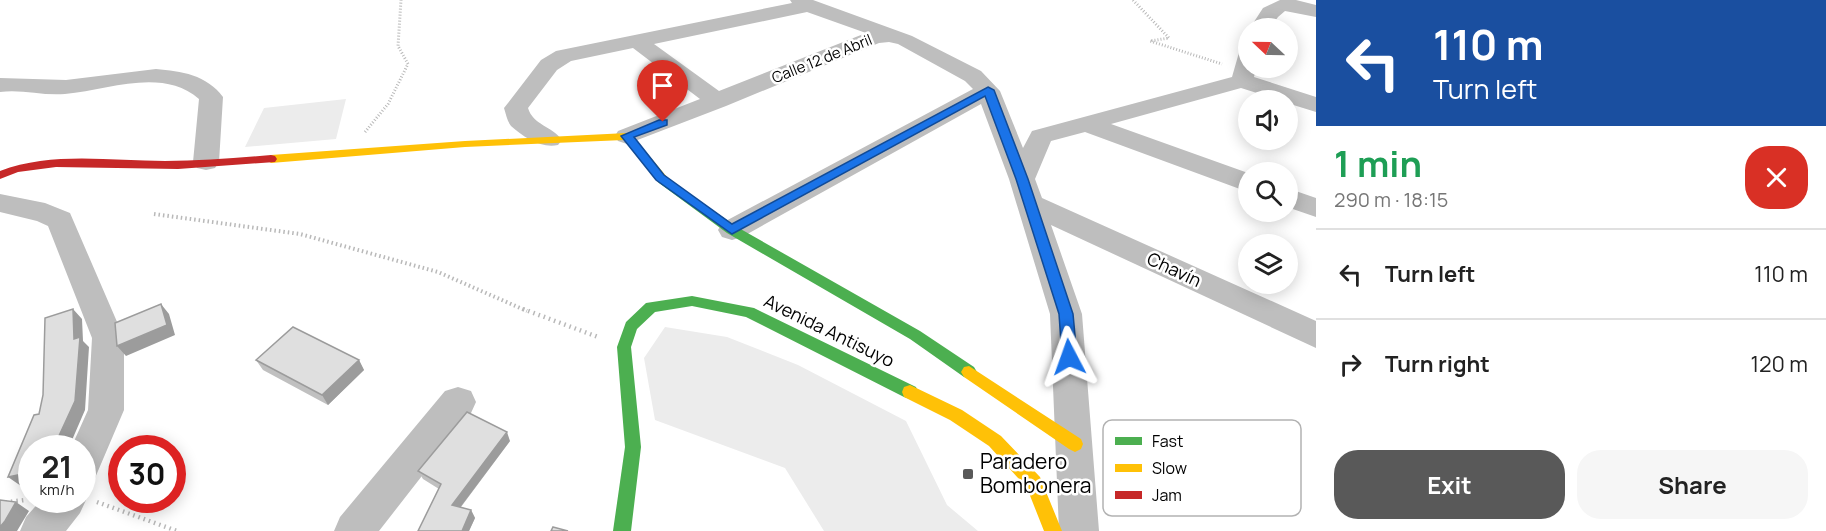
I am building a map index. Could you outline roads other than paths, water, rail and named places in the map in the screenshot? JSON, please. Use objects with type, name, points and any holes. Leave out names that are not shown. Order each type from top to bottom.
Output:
[{"type":"street","points":[[549,140],[520,121],[516,108],[549,65],[564,56],[804,3],[891,35]]},
{"type":"street","points":[[1264,18],[1269,8],[1277,4],[1288,4],[1316,11]]},
{"type":"street","name":"Calle 12 de Abril","points":[[627,136],[875,37],[891,35],[905,39],[973,76],[988,90]]},
{"type":"street","points":[[635,40],[718,101]]},
{"type":"street","points":[[1027,192],[1041,136],[1238,71]]},
{"type":"street","points":[[0,85],[46,88],[89,86],[118,78],[171,75],[192,82],[211,97],[206,162]]},
{"type":"street","points":[[1262,78],[1316,105]]},
{"type":"street","points":[[1270,78],[1316,94]]},
{"type":"street","points":[[732,230],[988,90],[1027,192],[1066,314],[1076,444],[1079,531]]},
{"type":"street","points":[[1084,123],[1238,179]]},
{"type":"street","points":[[0,175],[9,170],[31,166],[97,163],[167,165],[346,155],[465,144],[627,136],[660,178],[732,230],[915,335],[1076,444]]},
{"type":"street","name":"Chavín","points":[[1027,192],[1316,335]]},
{"type":"street","points":[[1298,201],[1316,208]]},
{"type":"street","points":[[0,203],[45,213],[60,220],[108,338],[106,410],[95,435]]},
{"type":"street","name":"Avenida Antisuyo","points":[[622,531],[633,447],[624,346],[631,326],[651,307],[692,301],[749,312],[956,415],[995,441],[1034,483],[1053,531]]},
{"type":"street","points":[[354,531],[458,402]]},
{"type":"street","points":[[40,531],[63,513]]},
{"type":"place","name":"Paradero Bombonera","points":[[968,474]]}]
